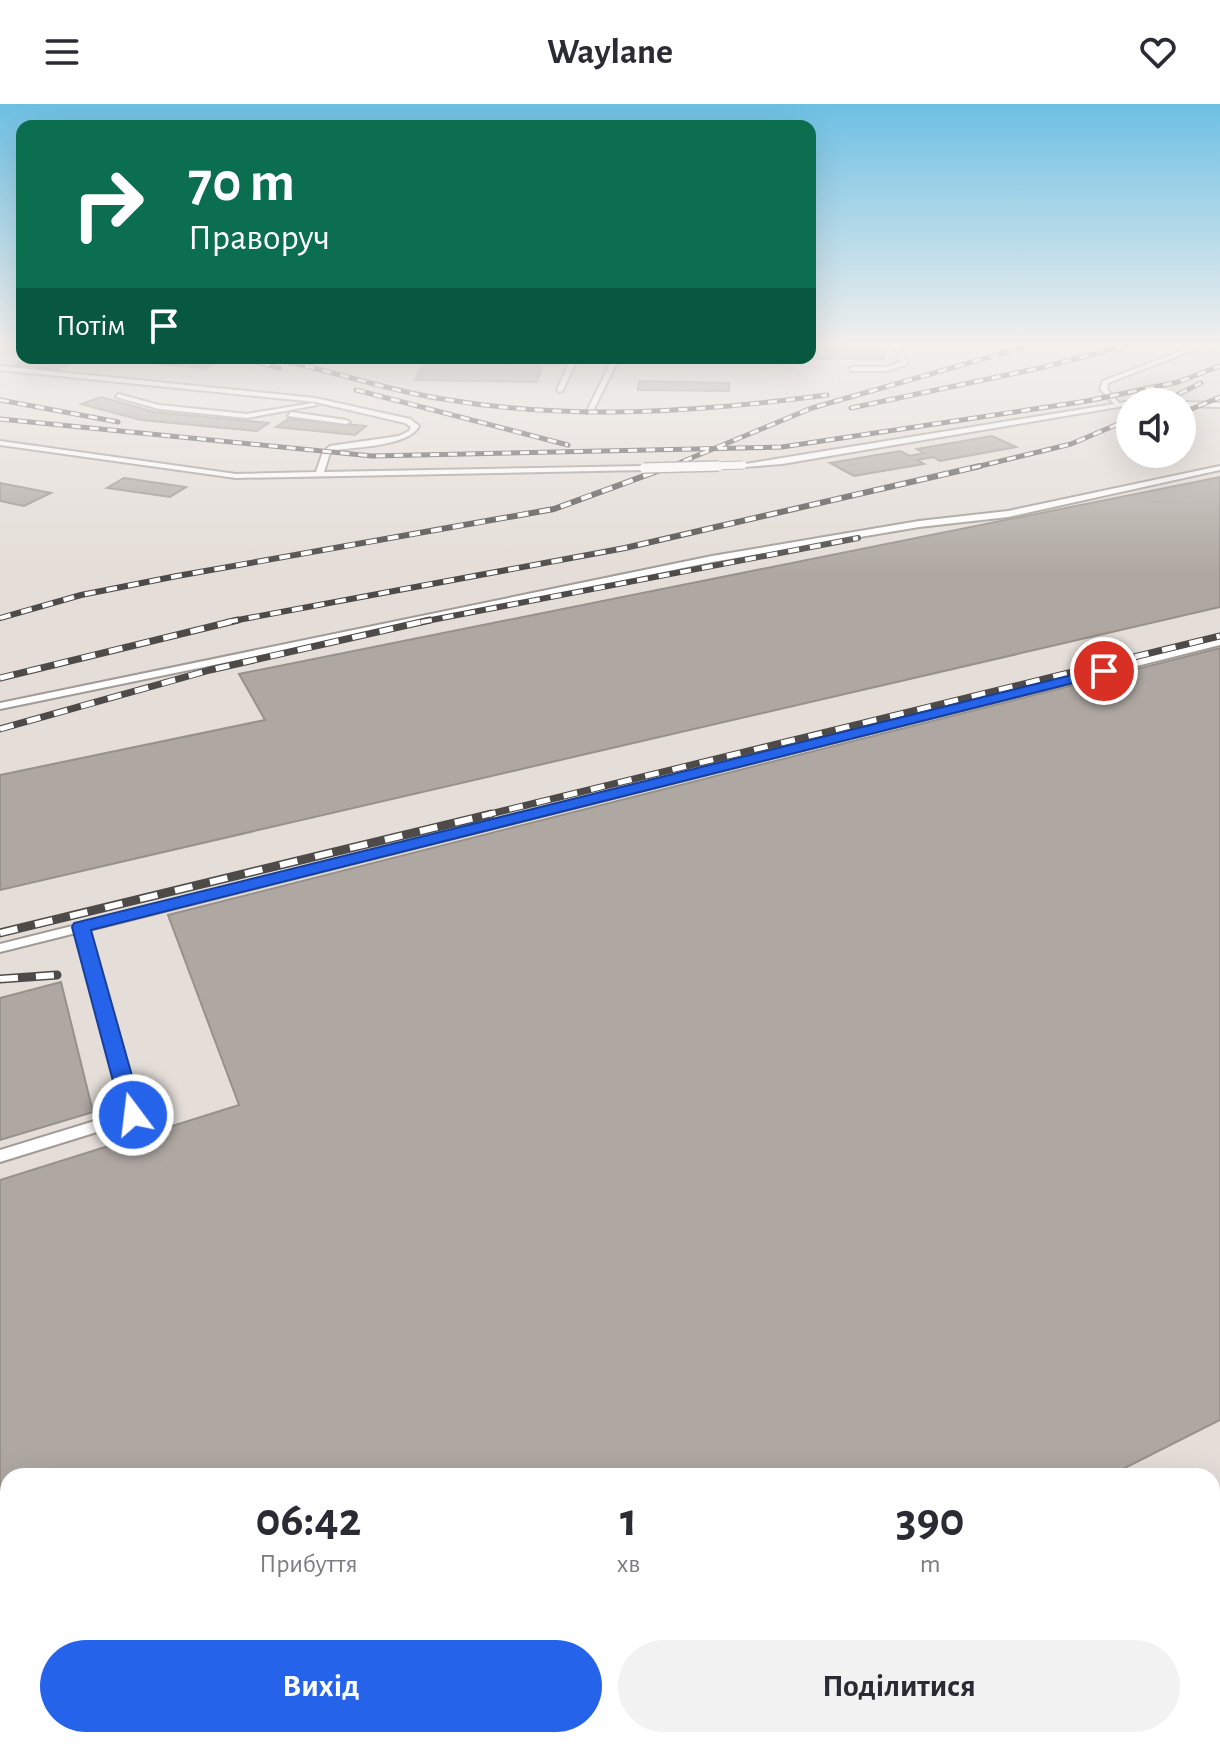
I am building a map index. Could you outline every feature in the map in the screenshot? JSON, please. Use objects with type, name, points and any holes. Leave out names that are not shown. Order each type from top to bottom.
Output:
[{"type":"lane","points":[[338,421],[346,422]]},
{"type":"lane","points":[[319,474],[327,452],[333,448],[401,438],[412,432],[415,426],[395,421]]},
{"type":"lane","points":[[0,443],[236,476],[644,468],[782,462],[1012,421]]},
{"type":"lane","points":[[0,706],[712,559],[919,524],[1008,514],[1220,468]]},
{"type":"lane","points":[[0,948],[1220,642]]},
{"type":"lane","points":[[0,1156],[133,1115],[81,927]]},
{"type":"building","points":[[149,421],[269,423],[257,431]]},
{"type":"building","points":[[285,421],[366,426],[355,435],[276,427]]},
{"type":"building","points":[[992,436],[1016,447],[940,461],[933,457],[917,460],[924,464],[854,476],[830,463],[900,451],[910,456],[924,453],[917,449]]},
{"type":"building","points":[[1220,477],[1220,607],[0,890],[0,775],[265,720],[239,674]]},
{"type":"building","points":[[124,478],[186,487],[170,497],[107,488]]},
{"type":"building","points":[[0,483],[51,493],[24,506],[0,501]]},
{"type":"building","points":[[1220,648],[1220,1420],[1125,1468],[0,1468],[0,1180],[239,1105],[168,915]]},
{"type":"building","points":[[61,982],[93,1112],[0,1140],[0,998]]},
{"type":"railway","points":[[17,421],[372,456],[714,448]]},
{"type":"railway","points":[[111,421],[118,422]]},
{"type":"railway","points":[[474,421],[568,445]]},
{"type":"railway","points":[[714,448],[781,421]]},
{"type":"railway","points":[[714,448],[782,447],[956,421]]},
{"type":"railway","points":[[972,468],[1071,444],[1116,425]]},
{"type":"railway","points":[[667,468],[714,448]]},
{"type":"railway","points":[[0,618],[81,595],[177,576],[554,509],[671,466]]},
{"type":"railway","points":[[227,622],[625,548],[980,466]]},
{"type":"railway","points":[[422,622],[858,538]]},
{"type":"railway","points":[[0,678],[238,620]]},
{"type":"railway","points":[[422,622],[430,620]]},
{"type":"railway","points":[[0,729],[210,670],[422,622]]},
{"type":"railway","points":[[482,816],[1220,636]]},
{"type":"railway","points":[[0,933],[491,814]]},
{"type":"railway","points":[[0,979],[57,975]]},
{"type":"route","points":[[133,1115],[81,927],[1104,671]]}]
